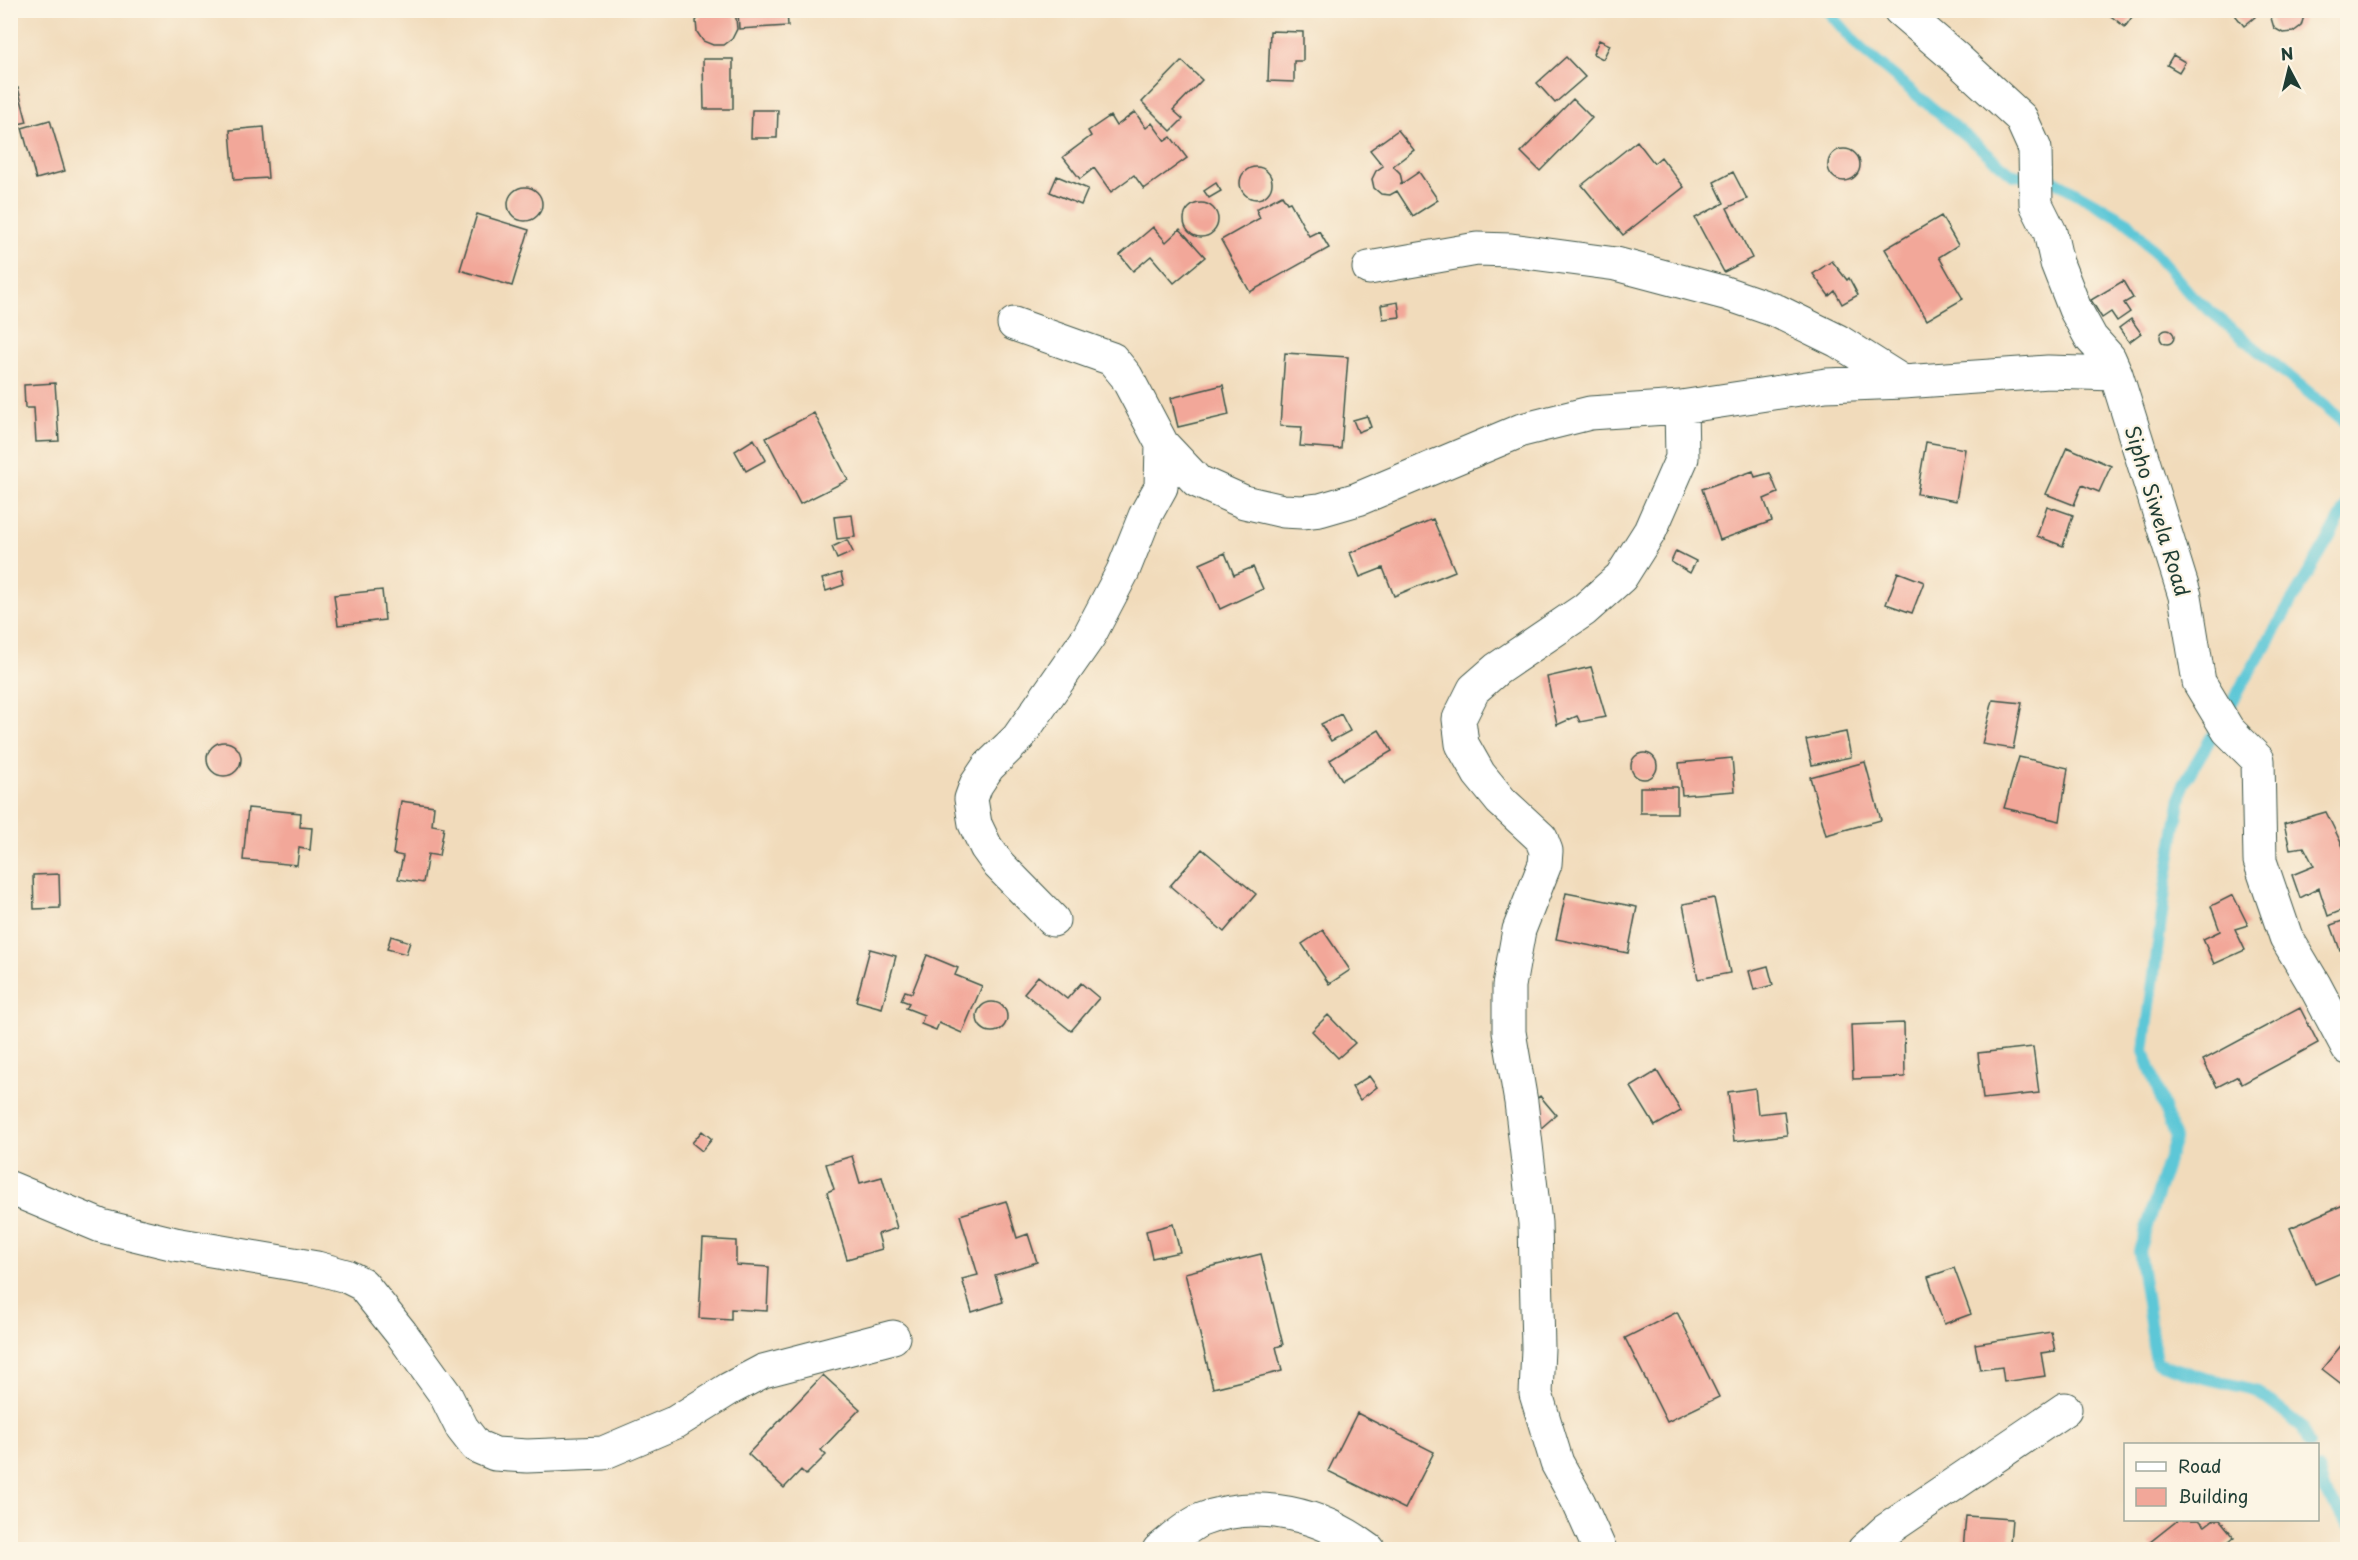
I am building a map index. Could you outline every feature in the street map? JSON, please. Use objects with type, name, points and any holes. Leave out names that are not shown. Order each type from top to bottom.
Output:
[{"type":"street","name":"Sipho Siwela Road","points":[[1900,10],[2021,118],[2035,149],[2036,204],[2050,232],[2057,263],[2075,309],[2091,338],[2109,358],[2116,374],[2185,596],[2199,682],[2228,729],[2258,760],[2260,861],[2286,937],[2348,1048]]},
{"type":"street","points":[[1369,268],[1477,249],[1511,250],[1616,264],[1725,293],[1777,311],[1838,341],[1903,382]]},
{"type":"street","points":[[1014,324],[1112,359],[1126,376],[1162,444],[1197,481],[1244,502],[1283,511],[1302,512],[1320,510],[1358,499],[1522,430],[1590,413],[1682,407],[1826,385],[2048,372],[2116,374]]},
{"type":"street","points":[[1600,1550],[1579,1503],[1557,1463],[1536,1394],[1538,1348],[1535,1223],[1521,1102],[1509,1032],[1509,986],[1519,930],[1545,864],[1546,851],[1541,838],[1501,801],[1479,774],[1462,744],[1459,719],[1474,689],[1489,676],[1584,610],[1621,577],[1650,531],[1682,458],[1682,407]]},
{"type":"street","points":[[1053,920],[999,865],[986,847],[975,824],[971,799],[976,785],[988,766],[1018,738],[1089,636],[1124,571],[1145,516],[1161,487],[1162,444]]},
{"type":"street","points":[[10,1188],[101,1226],[175,1244],[317,1268],[346,1276],[362,1284],[445,1394],[462,1428],[476,1446],[495,1454],[527,1456],[603,1453],[676,1422],[763,1371],[893,1337]]},
{"type":"street","points":[[1864,1550],[1885,1531],[2065,1409]]},
{"type":"street","points":[[1159,1550],[1199,1521],[1236,1510],[1264,1509],[1301,1516],[1348,1534],[1369,1550]]},
{"type":"building","points":[[703,10],[730,10],[736,18],[737,29],[732,39],[724,45],[713,45],[703,41],[697,32],[696,21]]},
{"type":"building","points":[[738,10],[787,10],[788,26],[739,29]]},
{"type":"building","points":[[2103,10],[2137,10],[2125,27]]},
{"type":"building","points":[[2231,10],[2249,10],[2255,17],[2244,26]]},
{"type":"building","points":[[2272,10],[2302,10],[2304,16],[2301,26],[2293,32],[2283,33],[2274,28],[2271,18]]},
{"type":"building","points":[[1270,31],[1303,32],[1303,61],[1294,61],[1294,82],[1268,81]]},
{"type":"building","points":[[1599,40],[1610,45],[1603,59],[1593,54]]},
{"type":"building","points":[[2173,55],[2185,62],[2179,72],[2167,65]]},
{"type":"building","points":[[1566,57],[1585,77],[1555,103],[1537,83]]},
{"type":"building","points":[[703,59],[733,59],[733,109],[704,109]]},
{"type":"building","points":[[1182,61],[1202,80],[1173,110],[1183,119],[1171,131],[1142,102]]},
{"type":"building","points":[[18,88],[27,122],[10,126],[10,90]]},
{"type":"building","points":[[1573,99],[1592,118],[1540,171],[1521,152]]},
{"type":"building","points":[[752,110],[778,110],[777,138],[751,138]]},
{"type":"building","points":[[1135,112],[1146,128],[1152,123],[1165,141],[1171,137],[1187,158],[1144,189],[1134,175],[1111,192],[1094,168],[1080,179],[1063,157],[1091,136],[1088,131],[1110,116],[1116,126]]},
{"type":"building","points":[[50,120],[65,171],[36,179],[22,128]]},
{"type":"building","points":[[264,127],[268,178],[234,180],[230,130]]},
{"type":"building","points":[[1398,130],[1414,150],[1393,166],[1400,173],[1401,184],[1419,172],[1438,200],[1413,216],[1397,191],[1390,195],[1381,194],[1374,188],[1372,179],[1376,171],[1383,166],[1370,150]]},
{"type":"building","points":[[1637,141],[1654,163],[1661,157],[1684,187],[1623,235],[1582,185]]},
{"type":"building","points":[[1844,149],[1855,154],[1860,165],[1855,176],[1844,181],[1833,176],[1828,165],[1833,154]]},
{"type":"building","points":[[1256,167],[1267,172],[1272,183],[1267,194],[1256,199],[1245,194],[1240,183],[1245,172]]},
{"type":"building","points":[[1733,172],[1747,199],[1727,208],[1752,258],[1724,272],[1695,218],[1724,203],[1714,182]]},
{"type":"building","points":[[1057,176],[1088,189],[1081,205],[1050,192]]},
{"type":"building","points":[[1216,183],[1221,191],[1209,198],[1204,191]]},
{"type":"building","points":[[525,187],[537,192],[542,204],[537,216],[525,221],[513,216],[508,204],[513,192]]},
{"type":"building","points":[[1282,195],[1287,203],[1290,202],[1309,236],[1319,231],[1329,248],[1250,292],[1221,240],[1260,218],[1256,209]]},
{"type":"building","points":[[1201,203],[1213,208],[1218,220],[1213,232],[1201,237],[1189,232],[1184,220],[1189,208]]},
{"type":"building","points":[[477,214],[529,230],[512,286],[460,270]]},
{"type":"building","points":[[1941,216],[1958,245],[1939,257],[1963,299],[1927,320],[1885,249]]},
{"type":"building","points":[[1153,227],[1166,242],[1180,229],[1205,257],[1174,283],[1151,256],[1133,271],[1120,255]]},
{"type":"building","points":[[1832,261],[1847,280],[1849,278],[1858,295],[1842,304],[1835,291],[1829,296],[1813,274]]},
{"type":"building","points":[[2123,281],[2133,298],[2124,303],[2130,312],[2117,321],[2111,312],[2102,318],[2091,300]]},
{"type":"building","points":[[1398,302],[1400,317],[1383,319],[1381,305]]},
{"type":"building","points":[[2131,319],[2141,333],[2129,342],[2119,328]]},
{"type":"building","points":[[2167,330],[2172,332],[2174,337],[2172,342],[2167,344],[2162,342],[2160,337],[2162,332]]},
{"type":"building","points":[[1285,353],[1348,357],[1341,449],[1300,446],[1302,427],[1280,426]]},
{"type":"building","points":[[55,383],[59,441],[36,442],[34,408],[25,408],[24,385]]},
{"type":"building","points":[[1223,385],[1229,415],[1178,427],[1171,398]]},
{"type":"building","points":[[814,413],[848,480],[800,504],[766,438]]},
{"type":"building","points":[[1367,416],[1371,427],[1358,432],[1353,420]]},
{"type":"building","points":[[754,439],[766,460],[746,471],[735,451]]},
{"type":"building","points":[[1926,442],[1965,449],[1956,501],[1917,494]]},
{"type":"building","points":[[2067,447],[2111,466],[2099,492],[2082,485],[2074,505],[2046,494]]},
{"type":"building","points":[[1753,471],[1755,477],[1770,473],[1778,493],[1764,499],[1772,521],[1720,540],[1702,489]]},
{"type":"building","points":[[2047,506],[2073,515],[2063,546],[2037,536]]},
{"type":"building","points":[[852,515],[855,537],[837,539],[834,517]]},
{"type":"building","points":[[1433,519],[1455,571],[1394,596],[1383,568],[1360,577],[1350,553]]},
{"type":"building","points":[[847,540],[853,552],[837,559],[832,547]]},
{"type":"building","points":[[1676,551],[1696,561],[1690,573],[1671,562]]},
{"type":"building","points":[[1225,553],[1234,575],[1253,567],[1263,589],[1220,609],[1200,564]]},
{"type":"building","points":[[1898,572],[1924,582],[1912,613],[1886,604]]},
{"type":"building","points":[[841,573],[844,585],[826,591],[822,579]]},
{"type":"building","points":[[382,590],[385,620],[338,625],[334,595]]},
{"type":"building","points":[[1591,667],[1606,717],[1580,722],[1577,716],[1557,725],[1547,677]]},
{"type":"building","points":[[1993,700],[2022,703],[2013,749],[1982,744]]},
{"type":"building","points":[[1341,714],[1350,731],[1331,741],[1321,724]]},
{"type":"building","points":[[1379,730],[1392,751],[1342,780],[1330,760]]},
{"type":"building","points":[[1846,732],[1851,757],[1812,765],[1806,740]]},
{"type":"building","points":[[224,742],[236,747],[241,759],[236,771],[224,776],[212,771],[207,759],[212,747]]},
{"type":"building","points":[[1644,753],[1653,757],[1657,766],[1653,775],[1644,779],[1635,775],[1631,766],[1635,757]]},
{"type":"building","points":[[2019,757],[2068,768],[2060,821],[2004,808]]},
{"type":"building","points":[[1732,758],[1735,791],[1682,795],[1679,763]]},
{"type":"building","points":[[1865,762],[1881,820],[1826,835],[1810,777]]},
{"type":"building","points":[[1640,787],[1677,787],[1677,813],[1640,813]]},
{"type":"building","points":[[401,801],[434,806],[432,825],[444,827],[439,856],[428,854],[423,883],[398,879],[403,856],[393,854]]},
{"type":"building","points":[[248,808],[301,813],[300,827],[312,828],[310,850],[299,848],[297,865],[243,860]]},
{"type":"building","points":[[2326,812],[2348,857],[2348,864],[2342,866],[2348,882],[2348,908],[2328,916],[2319,888],[2300,898],[2292,875],[2314,866],[2304,847],[2290,849],[2284,824]]},
{"type":"building","points":[[1202,849],[1256,894],[1224,932],[1170,886]]},
{"type":"building","points":[[59,874],[60,908],[34,909],[33,875]]},
{"type":"building","points":[[1566,893],[1637,907],[1628,953],[1556,939]]},
{"type":"building","points":[[2233,895],[2248,925],[2235,929],[2245,950],[2214,964],[2203,939],[2220,931],[2211,906]]},
{"type":"building","points":[[1714,898],[1730,973],[1698,979],[1683,904]]},
{"type":"building","points":[[2348,919],[2348,948],[2340,950],[2331,925]]},
{"type":"building","points":[[1323,930],[1350,970],[1329,984],[1302,944]]},
{"type":"building","points":[[391,936],[410,942],[406,954],[387,949]]},
{"type":"building","points":[[870,949],[896,956],[882,1008],[856,1001]]},
{"type":"building","points":[[927,955],[958,968],[955,975],[982,986],[962,1033],[939,1023],[936,1030],[921,1024],[924,1015],[906,1008],[909,1003],[901,1000],[905,991],[912,993]]},
{"type":"building","points":[[1768,966],[1773,985],[1754,990],[1749,971]]},
{"type":"building","points":[[1038,976],[1067,999],[1081,983],[1099,998],[1071,1031],[1024,993]]},
{"type":"building","points":[[992,1002],[1002,1007],[1007,1017],[1002,1027],[992,1032],[982,1027],[977,1017],[982,1007]]},
{"type":"building","points":[[2300,1008],[2318,1043],[2242,1084],[2238,1076],[2217,1087],[2203,1060]]},
{"type":"building","points":[[1328,1015],[1355,1043],[1338,1058],[1312,1031]]},
{"type":"building","points":[[1904,1023],[1905,1077],[1853,1079],[1851,1025]]},
{"type":"building","points":[[2033,1047],[2039,1093],[1983,1099],[1978,1053]]},
{"type":"building","points":[[1657,1071],[1681,1111],[1655,1126],[1631,1087]]},
{"type":"building","points":[[1369,1076],[1377,1087],[1360,1100],[1352,1087]]},
{"type":"building","points":[[1755,1088],[1758,1114],[1784,1111],[1787,1135],[1734,1141],[1728,1092]]},
{"type":"building","points":[[1540,1096],[1556,1115],[1540,1129],[1524,1110]]},
{"type":"building","points":[[702,1131],[712,1139],[702,1151],[692,1143]]},
{"type":"building","points":[[852,1156],[860,1183],[882,1177],[897,1228],[878,1234],[882,1249],[847,1259],[827,1192],[834,1189],[826,1164]]},
{"type":"building","points":[[1006,1201],[1017,1238],[1028,1234],[1037,1262],[995,1275],[1003,1302],[972,1312],[962,1279],[978,1275],[960,1215]]},
{"type":"building","points":[[2348,1203],[2348,1270],[2315,1284],[2290,1228]]},
{"type":"building","points":[[1173,1224],[1180,1252],[1152,1258],[1146,1231]]},
{"type":"building","points":[[703,1239],[736,1241],[736,1265],[769,1267],[767,1311],[731,1309],[731,1320],[699,1318]]},
{"type":"building","points":[[1261,1254],[1283,1345],[1276,1347],[1282,1371],[1213,1388],[1185,1273]]},
{"type":"building","points":[[1954,1268],[1971,1314],[1944,1324],[1928,1277]]},
{"type":"building","points":[[1677,1312],[1719,1397],[1667,1422],[1625,1338]]},
{"type":"building","points":[[2051,1332],[2055,1351],[2041,1353],[2045,1376],[2004,1382],[2002,1367],[1980,1370],[1975,1344]]},
{"type":"building","points":[[2348,1337],[2348,1389],[2322,1369]]},
{"type":"building","points":[[823,1375],[860,1409],[821,1450],[826,1455],[806,1475],[801,1470],[784,1488],[748,1454]]},
{"type":"building","points":[[1357,1413],[1434,1452],[1405,1509],[1328,1471]]},
{"type":"building","points":[[1966,1516],[2012,1519],[2010,1543],[2020,1544],[2020,1550],[1963,1550]]},
{"type":"building","points":[[2177,1521],[2200,1521],[2205,1526],[2212,1521],[2221,1521],[2234,1537],[2218,1550],[2154,1550],[2149,1543]]},
{"type":"waterway","points":[[1827,10],[1860,48],[2013,175],[2053,180],[2128,222],[2191,295],[2348,425]]},
{"type":"waterway","points":[[2309,1443],[2302,1427],[2255,1390],[2204,1378],[2156,1362],[2139,1251],[2175,1139],[2144,1051],[2166,883],[2183,785],[2348,504]]},
{"type":"waterway","points":[[2319,1473],[2325,1491],[2348,1524]]}]
